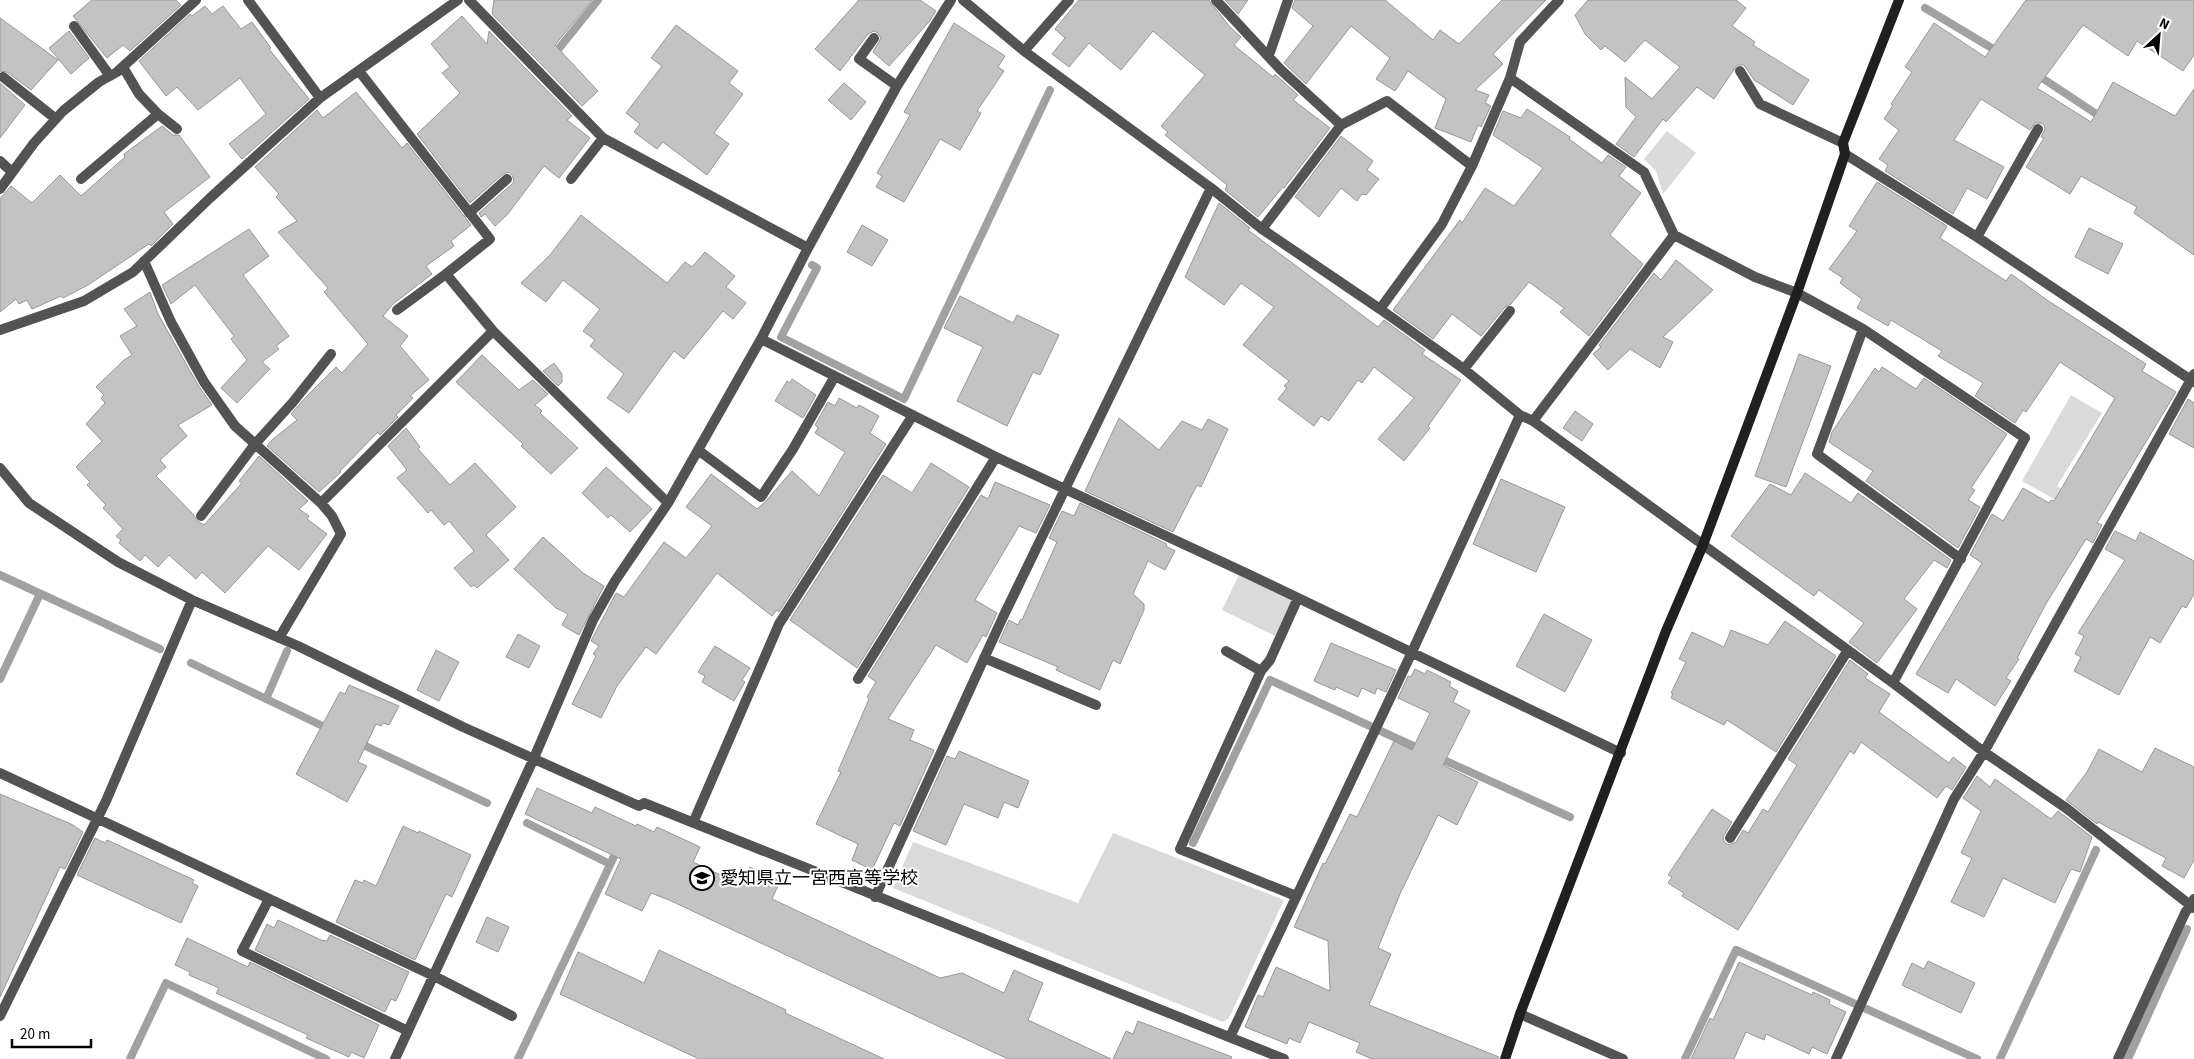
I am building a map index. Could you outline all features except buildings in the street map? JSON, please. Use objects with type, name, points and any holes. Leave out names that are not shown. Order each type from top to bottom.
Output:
[{"type":"street","points":[[0,188],[34,143],[56,119],[99,82],[123,67],[196,0]]},
{"type":"street","points":[[248,0],[320,98]]},
{"type":"street","points":[[0,330],[84,301],[133,272],[216,192],[320,98],[458,0]]},
{"type":"street","points":[[469,0],[603,138],[808,248]]},
{"type":"street","points":[[395,1059],[534,758],[593,620],[615,581],[668,503],[761,339],[808,248],[897,86],[951,0]]},
{"type":"street","points":[[963,0],[1024,51],[1211,188],[1262,229],[1380,309],[1464,370],[1520,415],[1533,421],[1893,683],[1984,752],[2066,808],[2193,904],[2118,1059]]},
{"type":"street","points":[[1024,51],[1068,0]]},
{"type":"street","points":[[1216,0],[1280,69],[1342,125]]},
{"type":"street","points":[[1269,55],[1288,0]]},
{"type":"street","points":[[1380,309],[1442,224],[1472,166],[1510,78],[1520,42],[1559,0]]},
{"type":"street","points":[[1505,1059],[1520,1014],[1666,631],[1703,545],[1797,293],[1845,154],[1843,143],[1899,0]]},
{"type":"street","points":[[74,26],[110,76]]},
{"type":"street","points":[[874,38],[859,59],[897,86]]},
{"type":"street","points":[[123,67],[139,94],[158,114],[177,129]]},
{"type":"street","points":[[359,71],[490,240],[397,310]]},
{"type":"street","points":[[1740,71],[1760,104],[1843,143]]},
{"type":"street","points":[[3,77],[56,119]]},
{"type":"street","points":[[1510,78],[1644,172],[1674,235],[1755,277],[1797,293],[1863,330],[2025,438],[1893,683]]},
{"type":"street","points":[[1262,229],[1342,125],[1387,101],[1472,166]]},
{"type":"street","points":[[81,179],[158,114]]},
{"type":"street","points":[[1977,237],[2038,129]]},
{"type":"street","points":[[571,179],[603,138]]},
{"type":"street","points":[[1836,1059],[1954,799],[1984,752],[2193,379],[1977,237],[1845,154]]},
{"type":"street","points":[[0,161],[12,172]]},
{"type":"street","points":[[469,213],[507,179]]},
{"type":"street","points":[[875,897],[984,658],[1211,188]]},
{"type":"street","points":[[1533,421],[1674,235]]},
{"type":"street","points":[[144,261],[171,322],[204,382],[235,426],[321,503],[332,516],[341,534],[279,638]]},
{"type":"street","points":[[446,274],[493,331],[668,503]]},
{"type":"street","points":[[1464,370],[1510,310]]},
{"type":"street","points":[[1863,330],[1817,454],[1960,559]]},
{"type":"street","points":[[321,503],[493,331]]},
{"type":"street","points":[[761,339],[996,457],[1298,598],[1621,753]]},
{"type":"street","points":[[201,516],[255,444],[293,402],[331,354]]},
{"type":"street","points":[[698,450],[761,497],[793,448],[835,376]]},
{"type":"street","points":[[693,823],[779,624],[913,415]]},
{"type":"street","points":[[1230,1037],[1412,652],[1520,415]]},
{"type":"street","points":[[858,679],[996,457]]},
{"type":"street","points":[[1,472],[29,503],[118,562],[192,600],[279,638],[534,758],[639,806],[644,803],[1284,1059]]},
{"type":"street","points":[[1296,896],[1180,849],[1262,671],[1270,660],[1298,598]]},
{"type":"street","points":[[0,1016],[106,801],[192,600]]},
{"type":"street","points":[[1730,838],[1848,650]]},
{"type":"street","points":[[1226,651],[1262,671]]},
{"type":"street","points":[[984,658],[1096,706]]},
{"type":"street","points":[[0,773],[434,976],[512,1016]]},
{"type":"street","points":[[269,898],[242,951],[408,1032]]},
{"type":"street","points":[[1520,1014],[1623,1059]]},
{"type":"shaded area","points":[[1667,131],[1696,153],[1663,194],[1656,171],[1644,159]]},
{"type":"shaded area","points":[[2071,395],[2102,413],[2057,486],[2069,494],[2063,504],[2022,481]]},
{"type":"shaded area","points":[[1240,573],[1293,599],[1275,636],[1222,610]]},
{"type":"shaded area","name":"愛知県立一宮西高等学校","points":[[1113,833],[1284,900],[1229,1018],[1223,1022],[893,888],[913,842],[1078,903]]},
{"type":"waterway","points":[[552,57],[598,0]]},
{"type":"waterway","points":[[1925,8],[2000,53]]},
{"type":"waterway","points":[[2036,74],[2104,119]]},
{"type":"waterway","points":[[812,265],[817,268],[781,337],[904,399],[1050,90]]},
{"type":"waterway","points":[[0,575],[160,649]]},
{"type":"waterway","points":[[0,679],[40,594]]},
{"type":"waterway","points":[[266,699],[287,651]]},
{"type":"waterway","points":[[191,663],[331,730]]},
{"type":"waterway","points":[[1193,843],[1270,680],[1422,750]]},
{"type":"waterway","points":[[357,742],[487,803]]},
{"type":"waterway","points":[[1437,757],[1570,817]]},
{"type":"waterway","points":[[527,823],[610,864]]},
{"type":"waterway","points":[[518,1059],[618,848]]},
{"type":"waterway","points":[[2000,1059],[2096,850]]},
{"type":"waterway","points":[[2128,1059],[2187,929]]},
{"type":"waterway","points":[[1685,1059],[1736,950],[1977,1059]]},
{"type":"waterway","points":[[130,1059],[166,983],[326,1059]]},
{"type":"place","name":"愛知県立一宮西高等学校","points":[[702,878]]}]
